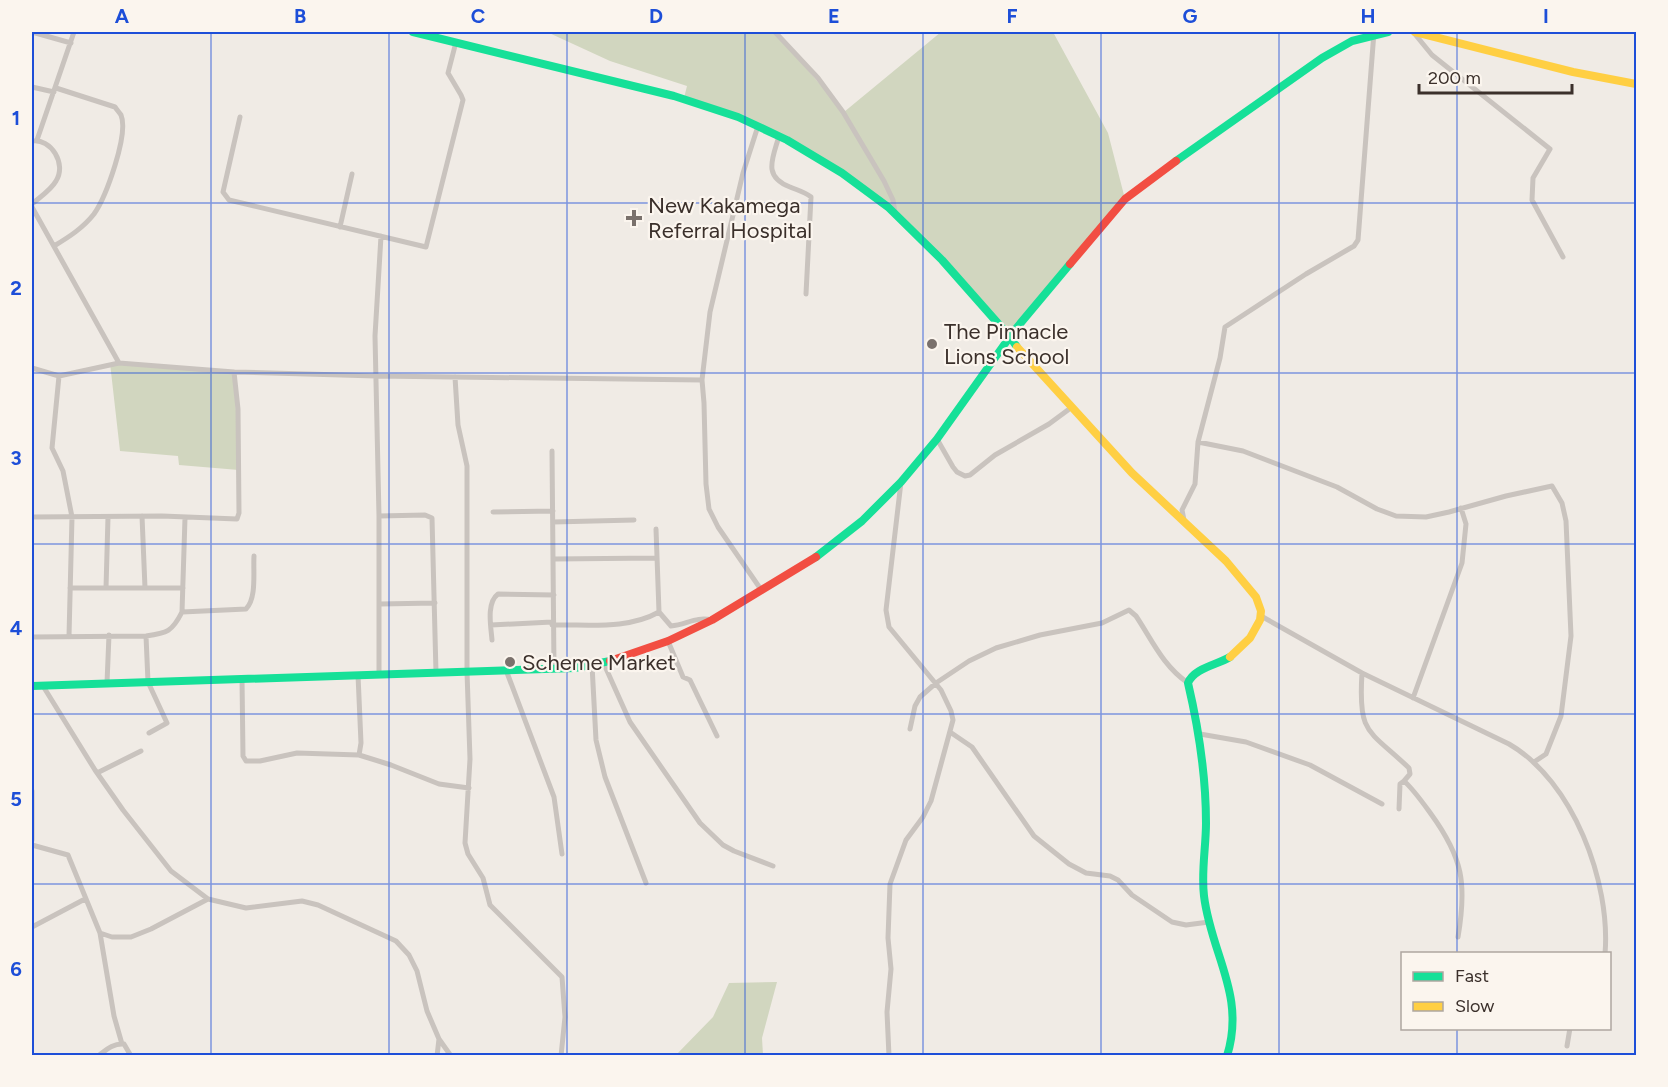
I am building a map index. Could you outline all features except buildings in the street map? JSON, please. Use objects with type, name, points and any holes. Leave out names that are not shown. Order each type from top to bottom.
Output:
[{"type":"main road","points":[[413,32],[663,93],[721,111],[779,136],[837,170],[868,191],[924,242],[1010,337],[1021,354],[1148,489],[1170,511],[1184,520],[1221,554],[1241,577],[1260,603],[1261,616],[1258,624],[1241,648],[1220,663],[1196,673],[1188,683],[1200,734],[1206,838],[1203,888],[1209,922],[1230,992],[1233,1019],[1234,1034],[1227,1056]]},
{"type":"main road","points":[[32,686],[379,673],[467,672],[604,664],[668,640],[712,620],[826,550],[862,521],[902,482],[1010,337],[1125,199],[1151,178],[1226,128],[1322,58],[1352,41],[1374,33],[1388,32]]},
{"type":"main road","points":[[1414,32],[1440,34],[1573,72],[1636,84]]},
{"type":"street","points":[[32,32],[71,43]]},
{"type":"street","points":[[74,32],[55,90],[34,140],[46,143],[53,151],[60,164],[60,173],[56,182],[32,206],[119,363]]},
{"type":"street","points":[[775,32],[818,78],[838,105],[884,181],[893,200],[894,213]]},
{"type":"street","points":[[1414,32],[1432,55],[1550,149],[1533,178],[1532,200],[1563,257]]},
{"type":"street","points":[[1184,520],[1182,510],[1195,484],[1198,442],[1220,358],[1225,327],[1354,246],[1358,240],[1374,33]]},
{"type":"street","points":[[240,117],[224,192],[225,197],[229,200],[426,247],[462,100],[448,74],[456,42]]},
{"type":"street","points":[[32,87],[55,90],[115,107],[121,116],[122,126],[117,156],[103,199],[86,223],[54,246]]},
{"type":"street","points":[[758,126],[743,173],[710,312],[702,380],[709,509],[718,527],[762,591]]},
{"type":"street","points":[[779,136],[771,170],[773,177],[811,197],[806,294]]},
{"type":"street","points":[[340,227],[352,174]]},
{"type":"street","points":[[379,673],[379,516],[375,336],[381,236]]},
{"type":"street","points":[[32,368],[60,376],[119,363],[234,372],[702,380]]},
{"type":"street","points":[[32,517],[142,516],[234,519],[239,516],[238,410],[234,372]]},
{"type":"street","points":[[60,376],[52,448],[63,471],[72,517],[69,636]]},
{"type":"street","points":[[455,377],[458,425],[467,466],[467,672],[470,759],[465,843],[468,854],[483,878],[490,905],[562,977],[565,1017],[561,1056]]},
{"type":"street","points":[[937,438],[953,467],[965,476],[976,471],[995,455],[1049,424],[1072,407]]},
{"type":"street","points":[[1198,442],[1243,451],[1337,487],[1377,509],[1396,516],[1426,516],[1552,486],[1562,502],[1566,521],[1571,636],[1561,716],[1546,754],[1534,762]]},
{"type":"street","points":[[552,451],[554,668]]},
{"type":"street","points":[[889,1056],[887,1012],[891,969],[888,938],[890,884],[906,840],[923,817],[931,801],[952,720],[951,711],[936,683],[889,627],[886,610],[902,482]]},
{"type":"street","points":[[1413,698],[1462,563],[1466,524],[1461,508]]},
{"type":"street","points":[[493,512],[553,511]]},
{"type":"street","points":[[142,516],[145,588]]},
{"type":"street","points":[[379,516],[432,518],[436,673]]},
{"type":"street","points":[[106,588],[108,517]]},
{"type":"street","points":[[32,637],[146,636],[162,634],[169,630],[176,624],[182,612],[185,518]]},
{"type":"street","points":[[553,522],[634,520]]},
{"type":"street","points":[[656,530],[659,612],[671,626],[678,626],[699,618],[712,620]]},
{"type":"street","points":[[182,612],[246,609],[252,595],[254,556]]},
{"type":"street","points":[[554,559],[657,558]]},
{"type":"street","points":[[70,588],[183,588]]},
{"type":"street","points":[[492,640],[491,604],[493,598],[498,594],[554,595]]},
{"type":"street","points":[[380,604],[435,603]]},
{"type":"street","points":[[910,729],[915,706],[920,697],[936,683],[969,661],[996,648],[1040,635],[1102,623],[1130,610],[1163,660],[1188,683]]},
{"type":"street","points":[[491,625],[627,624],[644,621],[659,612]]},
{"type":"street","points":[[1261,616],[1362,673],[1509,744],[1534,762],[1551,781],[1569,808],[1585,842],[1596,872],[1601,896],[1606,933],[1605,952]]},
{"type":"street","points":[[107,683],[109,635]]},
{"type":"street","points":[[146,636],[148,682],[167,723],[149,733]]},
{"type":"street","points":[[668,640],[683,677],[690,680],[717,736]]},
{"type":"street","points":[[604,664],[630,723],[700,823],[728,848],[773,866]]},
{"type":"street","points":[[592,665],[596,740],[605,777],[646,883]]},
{"type":"street","points":[[506,670],[554,797],[562,854]]},
{"type":"street","points":[[1362,673],[1362,709],[1365,725],[1375,739],[1409,768],[1410,774],[1400,786],[1399,809]]},
{"type":"street","points":[[358,675],[361,743],[359,755]]},
{"type":"street","points":[[242,679],[243,756],[246,761],[260,761],[297,753],[359,755],[439,784],[469,788]]},
{"type":"street","points":[[43,686],[97,773],[171,872],[208,899],[246,908],[302,901],[318,905],[396,941],[409,954],[414,964],[427,1011],[439,1040],[451,1056]]},
{"type":"street","points":[[950,732],[972,747],[1034,836],[1069,864],[1086,873],[1110,876],[1118,880],[1132,895],[1172,922],[1186,925],[1209,922]]},
{"type":"street","points":[[1200,734],[1246,742],[1310,765],[1383,804]]},
{"type":"street","points":[[97,773],[141,751]]},
{"type":"street","points":[[1404,781],[1441,829],[1459,864],[1463,895],[1458,937]]},
{"type":"street","points":[[32,791],[32,840]]},
{"type":"street","points":[[32,845],[68,855],[100,933],[114,1016],[122,1044],[131,1056]]},
{"type":"street","points":[[32,927],[85,899]]},
{"type":"street","points":[[100,933],[112,937],[131,937],[208,899]]},
{"type":"street","points":[[1567,1046],[1570,1030]]},
{"type":"street","points":[[437,1056],[439,1040]]},
{"type":"street","points":[[98,1056],[114,1045],[122,1044]]},
{"type":"green space","points":[[547,32],[775,32],[844,112],[941,32],[1053,32],[1108,133],[1125,199],[1010,337],[897,212],[774,132],[684,98],[687,86],[610,61]]},
{"type":"green space","points":[[110,363],[234,371],[239,470],[179,465],[178,456],[120,451]]},
{"type":"green space","points":[[777,982],[762,1038],[763,1055],[676,1055],[713,1017],[729,983]]},
{"type":"traffic: fast","points":[[413,32],[674,96],[738,117],[787,140],[842,173],[888,207],[942,260],[1017,347]]},
{"type":"traffic: fast","points":[[1176,161],[1322,58],[1352,41],[1388,32]]},
{"type":"traffic: fast","points":[[816,557],[862,521],[901,482],[937,439],[1014,331],[1070,264]]},
{"type":"traffic: fast","points":[[1227,1056],[1232,1034],[1232,1013],[1230,994],[1213,937],[1204,896],[1205,787],[1199,735],[1188,683],[1200,670],[1230,657]]},
{"type":"traffic: fast","points":[[32,686],[575,668],[610,661]]},
{"type":"traffic: slow","points":[[1415,32],[1573,72],[1636,84]]},
{"type":"traffic: slow","points":[[1017,347],[1132,473],[1226,561],[1256,597],[1261,611],[1260,620],[1250,638],[1230,657]]},
{"type":"traffic: jam","points":[[1070,264],[1125,199],[1176,161]]},
{"type":"traffic: jam","points":[[610,661],[668,641],[712,620],[816,557]]},
{"type":"place","name":"New Kakamega Referral Hospital","points":[[634,218]]},
{"type":"place","name":"The Pinnacle Lions School","points":[[932,344]]},
{"type":"place","name":"Scheme Market","points":[[510,662]]}]
